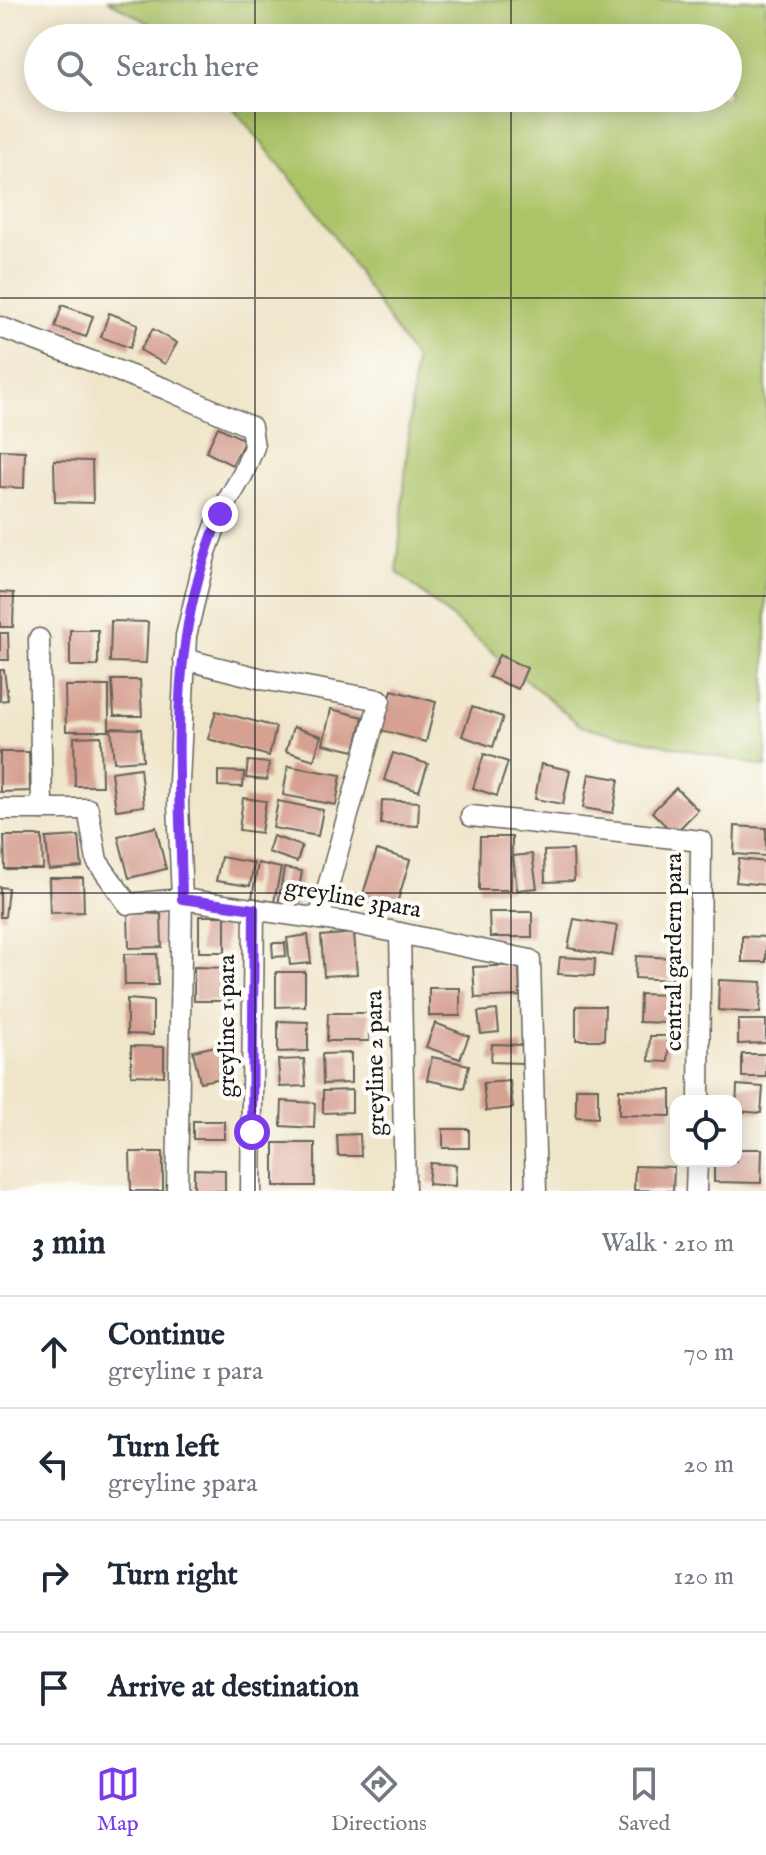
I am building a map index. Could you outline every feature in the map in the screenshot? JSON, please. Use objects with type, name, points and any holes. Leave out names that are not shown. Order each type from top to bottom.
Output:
[{"type":"street","points":[[0,327],[166,389],[251,427],[254,447],[243,474],[220,514],[206,552],[186,636],[178,804],[182,899],[177,1191]]},
{"type":"street","points":[[39,639],[42,809]]},
{"type":"street","points":[[184,659],[267,680],[380,700],[319,919]]},
{"type":"street","name":"greyline 3para","points":[[0,809],[88,809],[97,861],[128,904],[182,899],[254,909],[400,933],[530,960],[536,1191]]},
{"type":"street","name":"central gardern para","points":[[471,816],[701,841],[699,1095]]},
{"type":"street","name":"greyline 1 para","points":[[251,1191],[254,909]]},
{"type":"street","name":"greyline 2 para","points":[[400,933],[405,1191]]},
{"type":"street","points":[[696,1191],[697,1167]]},
{"type":"green space","points":[[107,0],[766,0],[766,767],[581,726],[397,572],[415,360],[315,208],[236,112],[742,112],[742,24],[151,24]]},
{"type":"building","points":[[62,305],[93,316],[86,337],[55,327]]},
{"type":"building","points":[[109,313],[138,324],[130,348],[101,337]]},
{"type":"building","points":[[153,329],[177,343],[165,364],[140,350]]},
{"type":"building","points":[[218,427],[245,440],[232,465],[206,452]]},
{"type":"building","points":[[0,450],[25,451],[24,488],[0,487]]},
{"type":"building","points":[[54,460],[92,461],[93,503],[55,502]]},
{"type":"building","points":[[0,592],[14,593],[13,627],[0,627]]},
{"type":"building","points":[[111,621],[148,622],[146,663],[110,662]]},
{"type":"building","points":[[70,630],[98,630],[98,666],[70,666]]},
{"type":"building","points":[[0,633],[8,633],[9,660],[0,660]]},
{"type":"building","points":[[499,655],[527,668],[518,689],[489,677]]},
{"type":"building","points":[[0,670],[4,670],[8,700],[0,701]]},
{"type":"building","points":[[112,680],[140,680],[142,716],[114,716]]},
{"type":"building","points":[[65,686],[109,686],[109,731],[66,731]]},
{"type":"building","points":[[392,690],[436,702],[426,742],[381,730]]},
{"type":"building","points":[[472,707],[503,717],[493,747],[462,736]]},
{"type":"building","points":[[331,709],[363,717],[355,751],[323,744]]},
{"type":"building","points":[[216,711],[276,727],[269,756],[208,739]]},
{"type":"building","points":[[293,727],[321,736],[314,760],[286,751]]},
{"type":"building","points":[[111,728],[141,729],[143,760],[114,762]]},
{"type":"building","points":[[101,736],[102,786],[75,786],[74,737]]},
{"type":"building","points":[[0,752],[29,752],[30,791],[0,792]]},
{"type":"building","points":[[393,753],[428,764],[419,791],[384,780]]},
{"type":"building","points":[[484,754],[508,762],[497,796],[473,788]]},
{"type":"building","points":[[248,761],[269,763],[267,780],[246,778]]},
{"type":"building","points":[[541,764],[570,770],[563,804],[535,799]]},
{"type":"building","points":[[288,766],[341,775],[336,805],[283,795]]},
{"type":"building","points":[[140,768],[144,806],[116,810],[111,772]]},
{"type":"building","points":[[218,771],[244,772],[243,787],[218,786]]},
{"type":"building","points":[[589,774],[619,779],[613,813],[583,808]]},
{"type":"building","points":[[676,788],[698,810],[674,834],[652,812]]},
{"type":"building","points":[[243,798],[266,801],[261,833],[239,830]]},
{"type":"building","points":[[382,800],[419,802],[418,826],[381,824]]},
{"type":"building","points":[[278,801],[323,810],[318,836],[273,828]]},
{"type":"building","points":[[735,826],[766,828],[766,856],[734,854]]},
{"type":"building","points":[[156,827],[166,869],[129,878],[118,836]]},
{"type":"building","points":[[4,836],[42,836],[43,869],[5,869]]},
{"type":"building","points":[[79,836],[82,867],[49,870],[46,838]]},
{"type":"building","points":[[273,836],[302,846],[297,862],[268,852]]},
{"type":"building","points":[[480,837],[512,837],[511,890],[479,890]]},
{"type":"building","points":[[377,850],[410,860],[395,910],[361,900]]},
{"type":"building","points":[[573,850],[574,881],[545,882],[544,851]]},
{"type":"building","points":[[532,854],[537,888],[517,890],[513,856]]},
{"type":"building","points":[[221,857],[254,863],[250,886],[216,881]]},
{"type":"building","points":[[739,859],[766,862],[766,885],[736,882]]},
{"type":"building","points":[[258,863],[281,868],[274,902],[252,898]]},
{"type":"building","points":[[284,868],[302,871],[296,908],[278,905]]},
{"type":"building","points":[[49,878],[83,878],[84,912],[50,913]]},
{"type":"building","points":[[0,887],[8,888],[5,917],[0,917]]},
{"type":"building","points":[[489,912],[532,912],[532,937],[490,937]]},
{"type":"building","points":[[128,913],[161,914],[162,947],[129,948]]},
{"type":"building","points":[[199,916],[225,916],[225,952],[199,952]]},
{"type":"building","points":[[574,919],[617,926],[612,956],[568,948]]},
{"type":"building","points":[[354,933],[357,974],[324,976],[321,936]]},
{"type":"building","points":[[308,935],[311,963],[290,965],[287,938]]},
{"type":"building","points":[[742,936],[766,937],[766,962],[742,962]]},
{"type":"building","points":[[272,943],[285,943],[286,956],[273,957]]},
{"type":"building","points":[[124,954],[157,954],[158,985],[125,985]]},
{"type":"building","points":[[636,956],[673,958],[672,980],[635,978]]},
{"type":"building","points":[[560,957],[595,959],[594,976],[558,974]]},
{"type":"building","points":[[519,965],[520,996],[475,998],[473,967]]},
{"type":"building","points":[[194,967],[231,968],[232,1001],[194,1001]]},
{"type":"building","points":[[276,972],[305,972],[305,1006],[276,1007]]},
{"type":"building","points":[[719,980],[762,982],[760,1013],[718,1010]]},
{"type":"building","points":[[429,988],[460,988],[460,1016],[429,1016]]},
{"type":"building","points":[[640,994],[670,995],[669,1023],[639,1022]]},
{"type":"building","points":[[127,999],[153,1001],[153,1035],[127,1034]]},
{"type":"building","points":[[576,1006],[605,1006],[604,1040],[576,1040]]},
{"type":"building","points":[[497,1010],[499,1032],[481,1034],[478,1012]]},
{"type":"building","points":[[328,1013],[369,1013],[369,1041],[327,1041]]},
{"type":"building","points":[[738,1020],[766,1020],[766,1043],[738,1044]]},
{"type":"building","points":[[278,1021],[308,1022],[308,1051],[278,1052]]},
{"type":"building","points":[[435,1023],[469,1036],[460,1059],[426,1047]]},
{"type":"building","points":[[650,1036],[669,1036],[668,1062],[649,1061]]},
{"type":"building","points":[[492,1044],[523,1045],[522,1063],[491,1062]]},
{"type":"building","points":[[221,1045],[228,1077],[200,1082],[193,1051]]},
{"type":"building","points":[[131,1046],[164,1047],[164,1076],[131,1075]]},
{"type":"building","points":[[351,1053],[351,1083],[323,1084],[322,1054]]},
{"type":"building","points":[[742,1054],[766,1054],[766,1077],[742,1077]]},
{"type":"building","points":[[432,1057],[469,1065],[464,1088],[427,1080]]},
{"type":"building","points":[[304,1059],[306,1086],[280,1087],[278,1060]]},
{"type":"building","points":[[510,1081],[513,1108],[486,1111],[483,1083]]},
{"type":"building","points":[[737,1085],[763,1087],[761,1113],[742,1111],[742,1095],[737,1095]]},
{"type":"building","points":[[576,1088],[598,1088],[598,1118],[576,1117]]},
{"type":"building","points":[[619,1089],[671,1090],[670,1116],[619,1115]]},
{"type":"building","points":[[352,1090],[352,1112],[323,1113],[323,1091]]},
{"type":"building","points":[[282,1101],[315,1103],[314,1128],[281,1126]]},
{"type":"building","points":[[193,1121],[224,1121],[224,1139],[193,1139]]},
{"type":"building","points":[[443,1129],[469,1129],[469,1148],[443,1148]]},
{"type":"building","points":[[360,1134],[361,1156],[338,1156],[337,1135]]},
{"type":"building","points":[[274,1143],[315,1143],[315,1186],[274,1186]]},
{"type":"building","points":[[742,1149],[762,1149],[761,1183],[714,1182],[714,1167],[742,1167]]},
{"type":"building","points":[[130,1152],[163,1152],[163,1191],[131,1191]]},
{"type":"building","points":[[430,1163],[456,1165],[455,1186],[428,1184]]},
{"type":"building","points":[[635,1166],[674,1167],[673,1191],[634,1190]]},
{"type":"building","points":[[194,1169],[225,1170],[225,1191],[194,1191]]},
{"type":"route","points":[[220,514],[206,552],[186,636],[178,804],[182,899],[254,909],[252,1132]]}]
